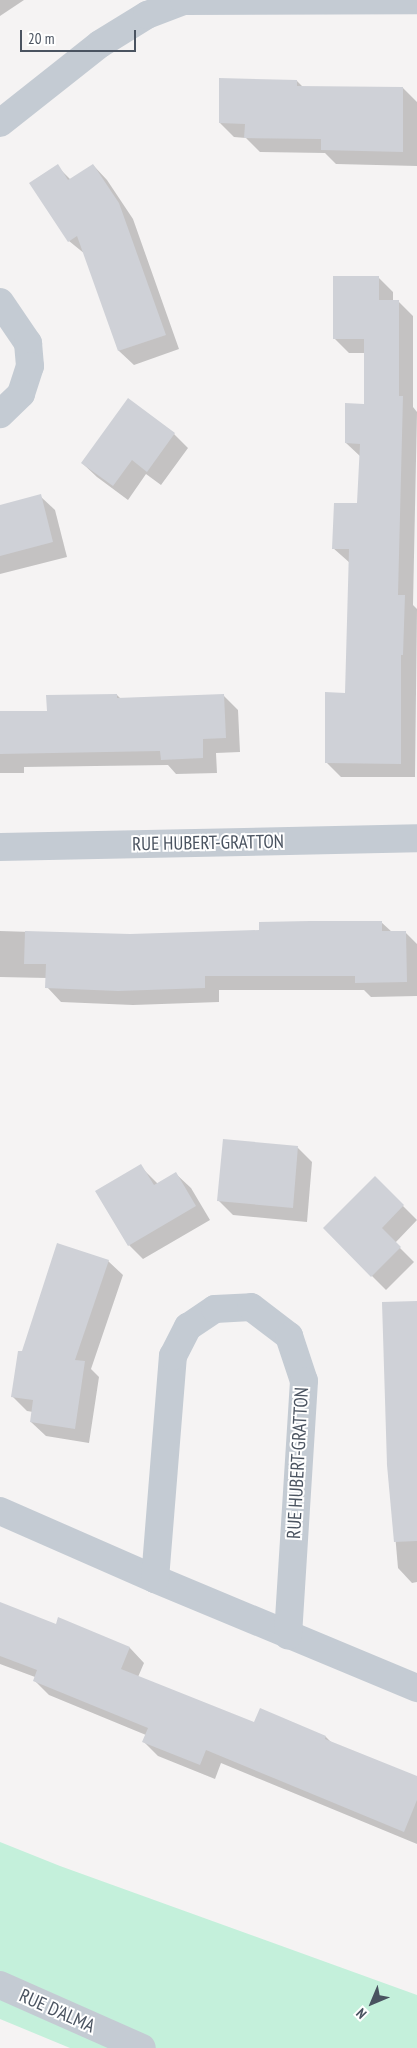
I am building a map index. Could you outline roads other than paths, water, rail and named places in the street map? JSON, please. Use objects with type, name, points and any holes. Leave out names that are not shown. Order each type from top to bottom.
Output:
[{"type":"street","points":[[0,123],[100,44],[147,15],[184,1],[417,0]]},
{"type":"street","points":[[0,302],[28,342],[30,366],[21,394],[0,414]]},
{"type":"street","name":"RUE HUBERT-GRATTON","points":[[0,847],[417,838]]},
{"type":"street","name":"RUE HUBERT-GRATTON","points":[[155,1579],[173,1356],[188,1327],[215,1309],[251,1307],[289,1336],[304,1381],[288,1635]]},
{"type":"street","points":[[0,1510],[155,1579],[417,1688]]},
{"type":"street","name":"RUE D'ALMA","points":[[0,1985],[142,2048]]}]
